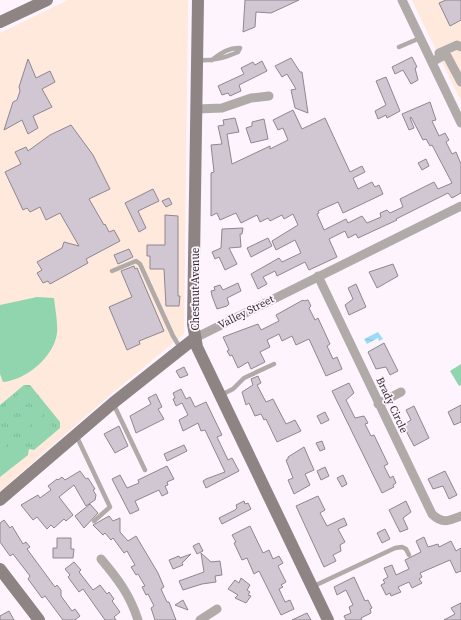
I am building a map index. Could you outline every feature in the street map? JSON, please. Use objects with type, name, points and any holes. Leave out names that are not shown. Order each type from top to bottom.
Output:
[{"type":"main road","points":[[0,22],[46,0]]},
{"type":"main road","name":"Chestnut Avenue","points":[[198,0],[193,324],[195,338],[197,347],[220,396],[328,620]]},
{"type":"main road","name":"Valley Street","points":[[0,500],[113,403],[195,338]]},
{"type":"main road","points":[[0,569],[39,620]]},
{"type":"street","points":[[402,0],[460,120]]},
{"type":"street","points":[[431,60],[450,47],[457,45],[461,47]]},
{"type":"street","points":[[431,60],[446,54],[461,82]]},
{"type":"street","points":[[197,109],[222,108],[251,98],[269,96]]},
{"type":"street","name":"Valley Street","points":[[195,338],[461,206]]},
{"type":"street","name":"Brady Circle","points":[[318,276],[432,514],[438,520],[448,522],[461,516]]},
{"type":"street","points":[[378,404],[401,392]]},
{"type":"street","points":[[101,559],[122,584],[138,620]]},
{"type":"street","points":[[200,620],[217,609]]},
{"type":"lane","points":[[399,47],[420,38]]},
{"type":"lane","points":[[198,60],[212,60],[219,60],[238,52],[240,48],[234,47],[212,60]]},
{"type":"lane","points":[[112,271],[136,261],[140,264],[173,336],[181,349]]},
{"type":"lane","points":[[220,396],[233,389],[244,378],[274,364]]},
{"type":"lane","points":[[113,403],[145,470]]},
{"type":"lane","points":[[76,435],[110,507],[94,521]]},
{"type":"lane","points":[[312,587],[395,548],[406,548],[409,556]]},
{"type":"shaded area","points":[[68,0],[188,0],[184,334],[110,395],[0,491],[0,33]]},
{"type":"shaded area","points":[[412,0],[461,0],[461,101],[419,15]]},
{"type":"green space","points":[[37,297],[54,298],[57,320],[55,342],[45,359],[38,366],[21,377],[3,382],[0,374],[0,305]]},
{"type":"green space","points":[[461,364],[461,385],[459,386],[450,371]]},
{"type":"green space","points":[[24,385],[30,385],[60,422],[60,428],[34,450],[29,449],[28,455],[0,477],[0,405]]},
{"type":"green space","points":[[22,391],[31,401],[10,418],[2,409]]},
{"type":"green space","points":[[35,405],[43,415],[22,432],[14,423]]},
{"type":"green space","points":[[46,419],[54,429],[34,446],[26,437]]},
{"type":"green space","points":[[2,432],[10,442],[0,451],[0,434]]},
{"type":"green space","points":[[15,446],[23,456],[2,473],[0,471],[0,459]]},
{"type":"water","points":[[378,332],[383,339],[379,341],[378,338],[367,344],[364,339]]},
{"type":"building","points":[[245,0],[299,0],[271,13],[256,12],[255,27],[243,32]]},
{"type":"building","points":[[446,0],[461,0],[461,20],[450,26],[439,3]]},
{"type":"building","points":[[412,57],[417,67],[415,68],[418,80],[411,84],[403,70],[395,74],[392,67]]},
{"type":"building","points":[[291,58],[300,72],[302,72],[308,113],[295,108],[291,90],[296,89],[287,74],[282,77],[275,66]]},
{"type":"building","points":[[28,59],[36,78],[50,71],[55,82],[42,89],[52,107],[33,116],[38,128],[28,134],[22,120],[4,130],[13,102],[17,100],[20,91],[19,87]]},
{"type":"building","points":[[262,61],[267,71],[239,85],[241,91],[230,96],[228,93],[222,95],[218,86],[244,74],[241,68],[253,62],[255,65]]},
{"type":"building","points":[[386,77],[400,111],[387,118],[386,115],[378,119],[375,111],[386,105],[376,81]]},
{"type":"building","points":[[430,102],[436,120],[432,121],[439,136],[445,133],[449,140],[446,142],[452,154],[456,152],[461,164],[461,193],[452,198],[448,193],[396,219],[397,220],[358,238],[356,234],[348,238],[345,231],[329,239],[337,257],[309,270],[305,262],[277,276],[275,271],[263,277],[267,284],[258,289],[251,274],[279,258],[282,262],[301,253],[295,240],[276,250],[272,241],[298,225],[293,214],[284,219],[282,215],[270,221],[268,218],[260,222],[257,215],[241,223],[236,213],[220,220],[217,213],[211,216],[211,173],[214,172],[211,145],[222,144],[218,126],[224,125],[223,120],[235,118],[239,132],[227,134],[232,164],[270,146],[270,149],[288,140],[283,128],[278,130],[273,120],[293,110],[302,129],[325,118],[350,172],[362,166],[365,172],[353,178],[358,189],[372,182],[375,187],[379,185],[383,194],[343,213],[338,202],[318,211],[319,213],[317,214],[324,230],[346,219],[348,223],[362,216],[367,223],[381,217],[380,213],[387,210],[390,213],[403,207],[400,199],[434,182],[438,189],[452,183],[432,145],[430,146],[426,139],[423,140],[411,117],[410,118],[414,128],[409,130],[402,114]]},
{"type":"building","points":[[264,119],[268,139],[251,143],[246,128],[252,126],[252,122]]},
{"type":"building","points":[[71,125],[93,155],[110,189],[89,199],[109,232],[114,230],[120,241],[86,259],[88,263],[50,284],[48,281],[43,283],[37,273],[42,270],[37,262],[62,248],[64,242],[79,246],[60,213],[46,220],[40,207],[30,212],[27,208],[23,210],[5,172],[21,164],[15,152],[26,147],[28,151],[50,135]]},
{"type":"building","points":[[426,159],[429,166],[422,170],[418,163]]},
{"type":"building","points":[[153,189],[159,201],[138,211],[146,228],[139,232],[125,203]]},
{"type":"building","points":[[169,198],[172,204],[166,207],[162,201]]},
{"type":"building","points":[[165,215],[178,216],[179,306],[166,306],[164,269],[150,269],[150,256],[147,256],[147,245],[165,245]]},
{"type":"building","points":[[243,228],[242,234],[240,234],[241,247],[229,248],[237,264],[225,270],[219,257],[215,259],[212,252],[221,248],[222,229]]},
{"type":"building","points":[[268,238],[272,246],[251,257],[247,248]]},
{"type":"building","points":[[129,249],[133,257],[118,264],[114,255]]},
{"type":"building","points":[[393,264],[398,276],[377,288],[369,272]]},
{"type":"building","points":[[134,266],[135,269],[137,268],[164,331],[139,341],[140,344],[127,350],[109,307],[132,297],[121,271]]},
{"type":"building","points":[[238,283],[241,291],[227,298],[229,304],[227,306],[217,309],[211,291],[215,290],[214,287],[220,285],[223,290]]},
{"type":"building","points":[[356,284],[366,307],[349,315],[345,305],[353,299],[348,288]]},
{"type":"building","points":[[303,300],[308,300],[311,306],[309,308],[315,320],[318,318],[330,344],[327,346],[333,359],[337,357],[342,369],[326,376],[309,339],[296,345],[292,336],[282,341],[279,334],[267,340],[270,347],[260,352],[265,362],[251,369],[248,362],[238,368],[232,355],[230,356],[227,351],[229,350],[223,337],[258,324],[261,330],[279,321],[276,315]]},
{"type":"building","points":[[384,343],[398,371],[390,375],[386,367],[376,369],[368,352]]},
{"type":"building","points":[[184,367],[188,375],[180,378],[176,371]]},
{"type":"building","points":[[258,376],[261,383],[257,385],[266,402],[273,399],[286,424],[295,420],[301,431],[277,442],[266,419],[264,420],[261,414],[255,416],[249,403],[246,405],[242,392],[253,385],[251,379]]},
{"type":"building","points":[[349,383],[354,393],[346,400],[355,418],[364,416],[368,423],[365,424],[371,436],[374,435],[388,464],[384,466],[390,478],[393,476],[396,483],[393,485],[394,487],[382,493],[332,391]]},
{"type":"building","points":[[181,389],[186,399],[190,397],[195,407],[206,402],[222,435],[217,437],[228,460],[232,458],[239,471],[206,488],[203,481],[225,472],[205,430],[201,431],[198,423],[183,431],[179,420],[188,415],[182,403],[176,406],[173,399],[175,398],[173,393]]},
{"type":"building","points":[[156,394],[162,407],[158,409],[164,419],[136,433],[130,416],[151,404],[148,398]]},
{"type":"building","points":[[461,405],[461,422],[454,425],[448,412]]},
{"type":"building","points":[[414,406],[429,438],[414,446],[403,425],[411,420],[406,410]]},
{"type":"building","points":[[325,412],[329,420],[321,424],[317,416]]},
{"type":"building","points":[[119,426],[128,446],[115,453],[104,434]]},
{"type":"building","points":[[322,441],[325,449],[320,451],[316,443]]},
{"type":"building","points":[[184,445],[187,451],[167,461],[164,454]]},
{"type":"building","points":[[304,447],[314,470],[305,474],[310,485],[294,494],[288,480],[293,478],[286,460],[288,457]]},
{"type":"building","points":[[167,466],[174,479],[167,482],[168,485],[165,486],[168,493],[162,496],[159,490],[135,501],[139,510],[130,514],[112,479],[120,475],[127,488],[139,483],[138,480]]},
{"type":"building","points":[[325,467],[329,476],[321,480],[317,471]]},
{"type":"building","points":[[80,471],[86,479],[88,478],[95,489],[93,490],[96,495],[95,500],[86,506],[74,485],[59,497],[73,515],[66,521],[64,519],[54,528],[51,525],[47,529],[37,517],[33,520],[21,505],[38,495],[40,498],[51,490],[48,486],[57,479],[58,480],[62,477],[65,480]]},
{"type":"building","points":[[445,471],[457,495],[449,499],[443,486],[433,489],[428,479]]},
{"type":"building","points":[[343,475],[347,484],[342,487],[337,478]]},
{"type":"building","points":[[318,496],[325,510],[320,513],[327,526],[344,518],[347,525],[338,529],[345,542],[340,545],[341,551],[333,555],[336,561],[324,567],[296,506]]},
{"type":"building","points":[[244,501],[245,504],[248,503],[251,509],[222,524],[219,518],[235,510],[237,508],[236,505]]},
{"type":"building","points":[[406,501],[411,512],[403,518],[408,529],[400,532],[389,510]]},
{"type":"building","points":[[90,504],[98,513],[84,528],[75,516]]},
{"type":"building","points":[[109,516],[113,521],[120,518],[120,532],[128,541],[136,536],[158,573],[164,587],[161,589],[167,602],[169,602],[176,620],[155,620],[151,608],[154,606],[148,594],[146,595],[142,587],[145,586],[138,574],[136,575],[131,567],[135,565],[127,551],[124,553],[113,538],[111,540],[105,533],[103,535],[93,525]]},
{"type":"building","points":[[4,520],[10,528],[12,526],[23,544],[26,542],[30,547],[27,549],[55,587],[57,585],[61,590],[61,596],[72,611],[75,609],[80,616],[75,620],[63,620],[45,596],[42,598],[28,579],[30,576],[13,554],[10,556],[0,542],[0,523]]},
{"type":"building","points":[[250,526],[263,553],[269,550],[273,559],[279,556],[283,563],[278,566],[286,582],[281,585],[283,587],[279,589],[285,602],[290,600],[294,609],[281,615],[259,571],[254,574],[247,558],[242,560],[234,543],[236,542],[232,535]]},
{"type":"building","points":[[385,529],[390,539],[382,543],[377,533]]},
{"type":"building","points":[[424,537],[428,547],[438,544],[439,547],[451,541],[456,551],[461,548],[461,571],[456,573],[450,560],[420,573],[422,577],[419,579],[422,583],[412,588],[409,582],[398,587],[401,592],[391,596],[390,593],[386,595],[381,585],[385,583],[383,580],[388,577],[384,568],[392,565],[396,575],[409,569],[405,560],[421,552],[416,541]]},
{"type":"building","points":[[57,538],[71,538],[71,549],[74,549],[73,558],[53,558],[53,548],[57,548]]},
{"type":"building","points":[[199,543],[203,551],[197,554],[193,546]]},
{"type":"building","points":[[201,553],[211,562],[220,561],[222,575],[215,576],[216,582],[202,584],[183,590],[179,581],[204,572]]},
{"type":"building","points":[[191,554],[182,563],[183,565],[173,569],[169,560],[179,556],[180,558]]},
{"type":"building","points":[[74,562],[81,570],[79,572],[93,590],[100,585],[107,594],[109,592],[114,599],[112,601],[120,612],[114,617],[116,620],[105,620],[83,589],[79,592],[68,577],[70,575],[65,569]]},
{"type":"building","points":[[354,577],[365,601],[368,600],[372,608],[370,609],[371,613],[361,618],[362,620],[346,620],[344,616],[351,613],[349,607],[353,605],[346,590],[337,595],[334,587]]},
{"type":"building","points":[[241,578],[250,585],[247,590],[250,592],[248,595],[251,596],[246,603],[235,598],[238,595],[228,589],[235,580],[239,583]]},
{"type":"building","points":[[183,600],[188,610],[175,605]]},
{"type":"building","points":[[461,603],[461,620],[444,620],[455,614],[451,608]]},
{"type":"building","points":[[9,611],[14,620],[0,620],[0,616]]},
{"type":"building","points":[[307,613],[311,620],[292,620]]}]
